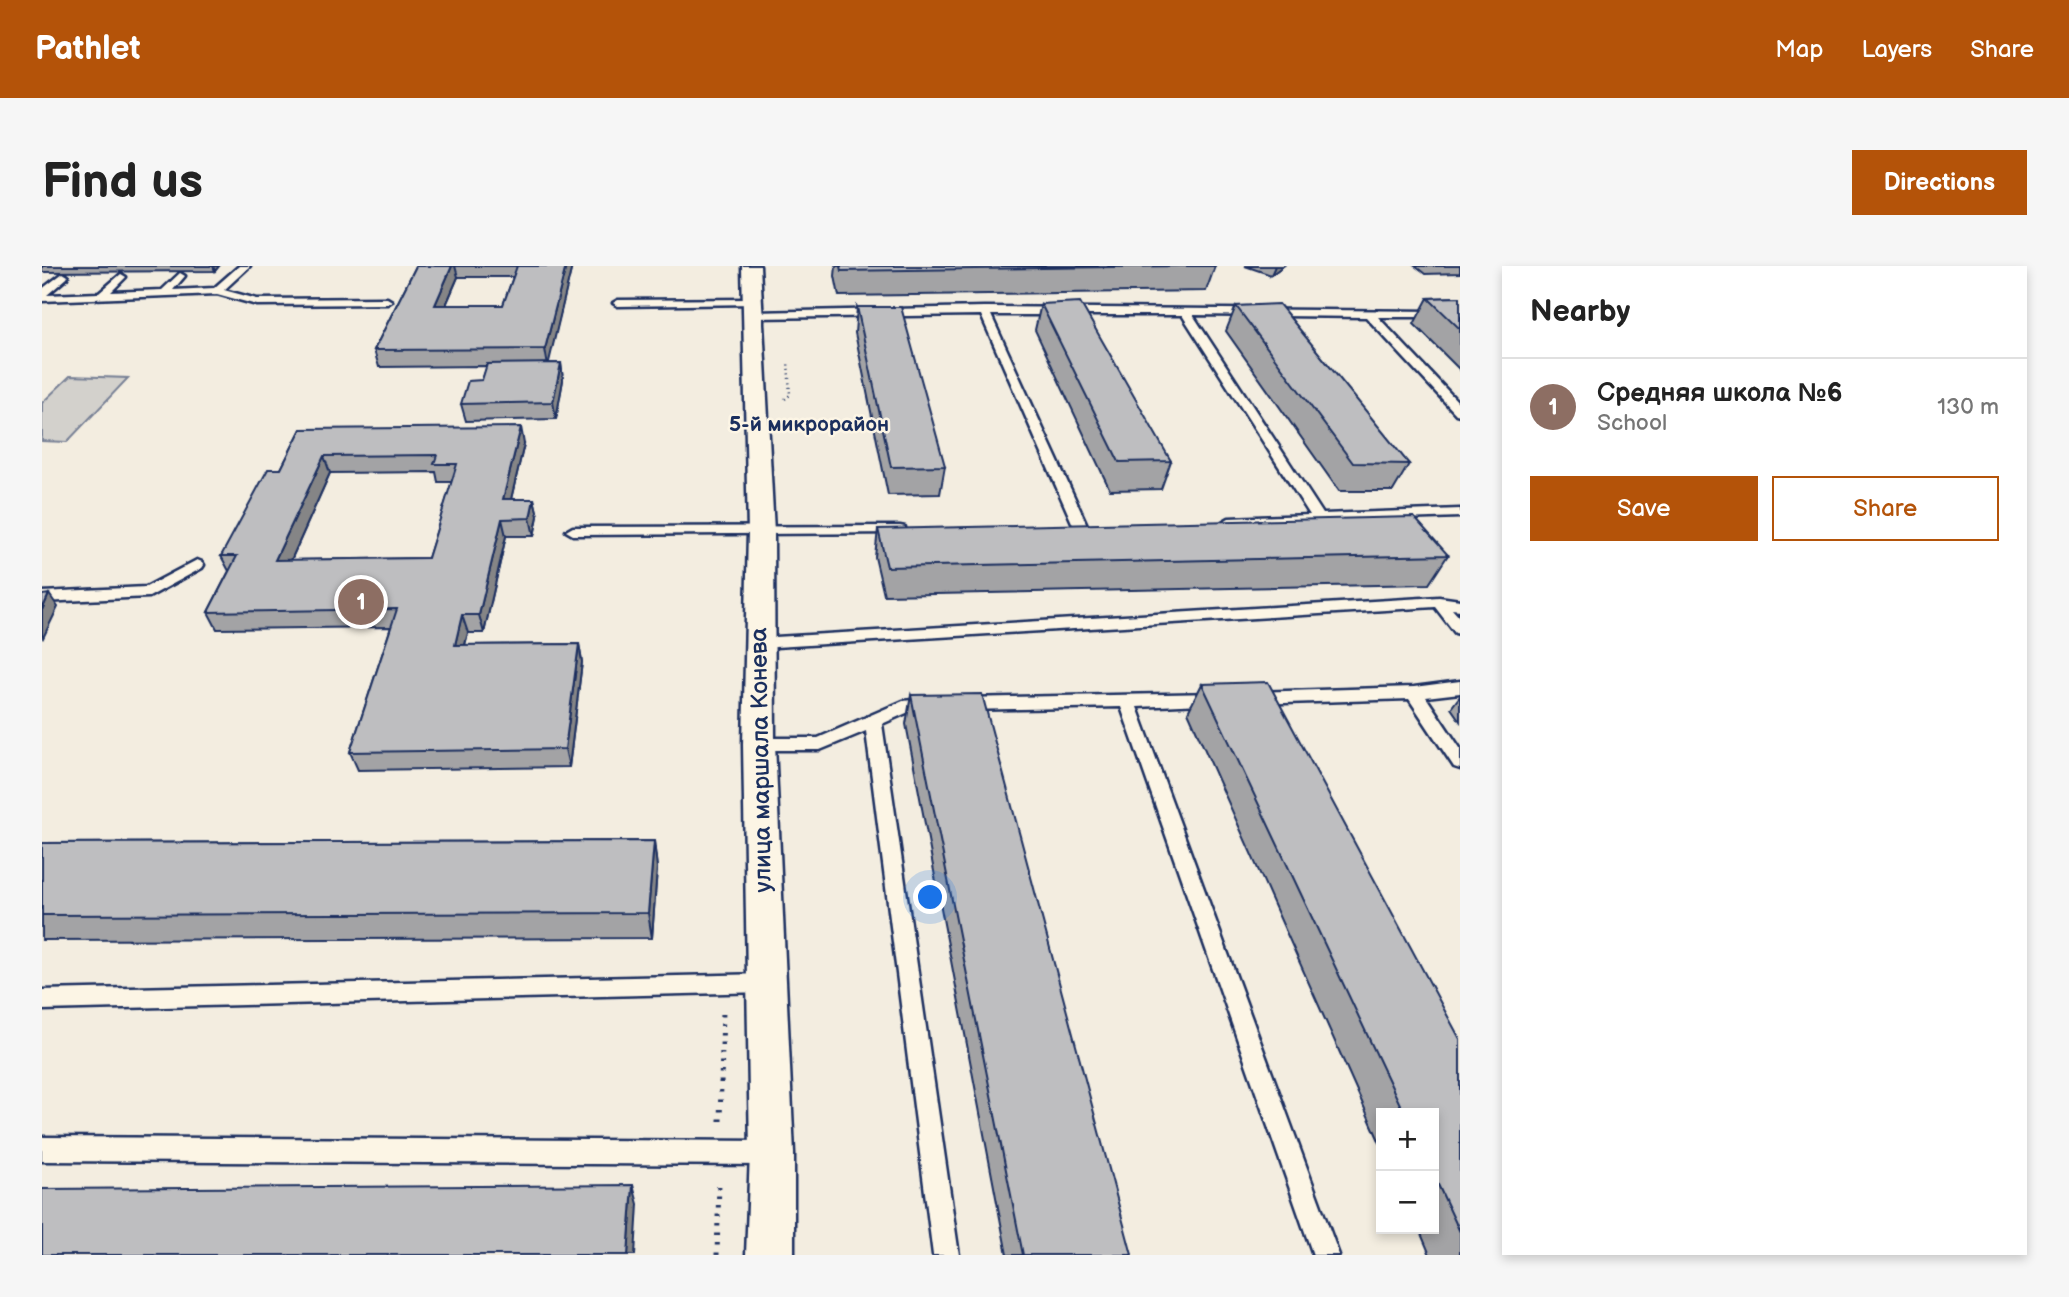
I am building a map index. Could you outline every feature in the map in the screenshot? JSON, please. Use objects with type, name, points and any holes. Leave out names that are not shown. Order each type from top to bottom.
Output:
[{"type":"street","name":"улица маршала Конева","points":[[751,266],[761,532],[759,744],[772,1153],[770,1255]]},
{"type":"lane","points":[[217,291],[245,266]]},
{"type":"lane","points":[[42,296],[63,276]]},
{"type":"lane","points":[[103,295],[121,276]]},
{"type":"lane","points":[[165,293],[180,276]]},
{"type":"lane","points":[[42,296],[217,291],[257,302],[387,301]]},
{"type":"lane","points":[[42,311],[56,297]]},
{"type":"lane","points":[[618,303],[751,308],[1436,314],[1460,321]]},
{"type":"lane","points":[[984,310],[1081,527]]},
{"type":"lane","points":[[1185,312],[1320,518]]},
{"type":"lane","points":[[1369,313],[1460,411]]},
{"type":"lane","points":[[1213,522],[1460,513]]},
{"type":"lane","points":[[573,531],[918,529]]},
{"type":"lane","points":[[42,597],[149,592],[197,565]]},
{"type":"lane","points":[[758,643],[1439,602],[1460,605]]},
{"type":"lane","points":[[1439,602],[1460,629]]},
{"type":"lane","points":[[759,744],[820,744],[909,705],[1414,693],[1460,687]]},
{"type":"lane","points":[[1414,693],[1460,762]]},
{"type":"lane","points":[[1127,701],[1326,1255]]},
{"type":"lane","points":[[873,722],[946,1255]]},
{"type":"lane","points":[[42,1000],[766,983]]},
{"type":"lane","points":[[42,1149],[772,1153]]},
{"type":"shaded area","points":[[70,376],[128,378],[67,442],[42,441],[42,403]]},
{"type":"building","points":[[416,266],[452,266],[435,305],[503,305],[517,266],[566,266],[545,349],[374,350]]},
{"type":"building","points":[[840,266],[1181,266],[841,271]]},
{"type":"building","points":[[1460,297],[1460,329],[1428,298]]},
{"type":"building","points":[[1080,302],[1171,461],[1119,462],[1041,304]]},
{"type":"building","points":[[1279,304],[1409,464],[1353,463],[1236,306]]},
{"type":"building","points":[[857,307],[901,307],[945,466],[891,467]]},
{"type":"building","points":[[561,363],[553,402],[461,404],[468,381],[482,380],[487,364]]},
{"type":"building","points":[[521,427],[503,499],[534,499],[530,518],[502,519],[479,615],[462,615],[455,645],[579,644],[565,749],[350,752],[397,609],[208,612],[237,556],[221,556],[268,469],[281,469],[301,429]],"holes":[[[437,455],[434,464],[457,464],[428,558],[275,560],[324,456]]]},
{"type":"building","points":[[1414,517],[1448,555],[887,567],[878,529]]},
{"type":"building","points":[[49,594],[42,610],[42,595]]},
{"type":"building","points":[[1268,682],[1460,1039],[1460,1232],[1439,1187],[1439,1108],[1402,1108],[1202,684]]},
{"type":"building","points":[[982,694],[1132,1255],[1023,1255],[911,695]]},
{"type":"building","points":[[654,841],[648,913],[42,915],[42,843]]},
{"type":"building","points":[[633,1185],[628,1255],[42,1255],[42,1189]]},
{"type":"place","name":"Средняя школа №6","points":[[361,602]]},
{"type":"district","name":"5-й микрорайон","points":[[809,424]]}]
